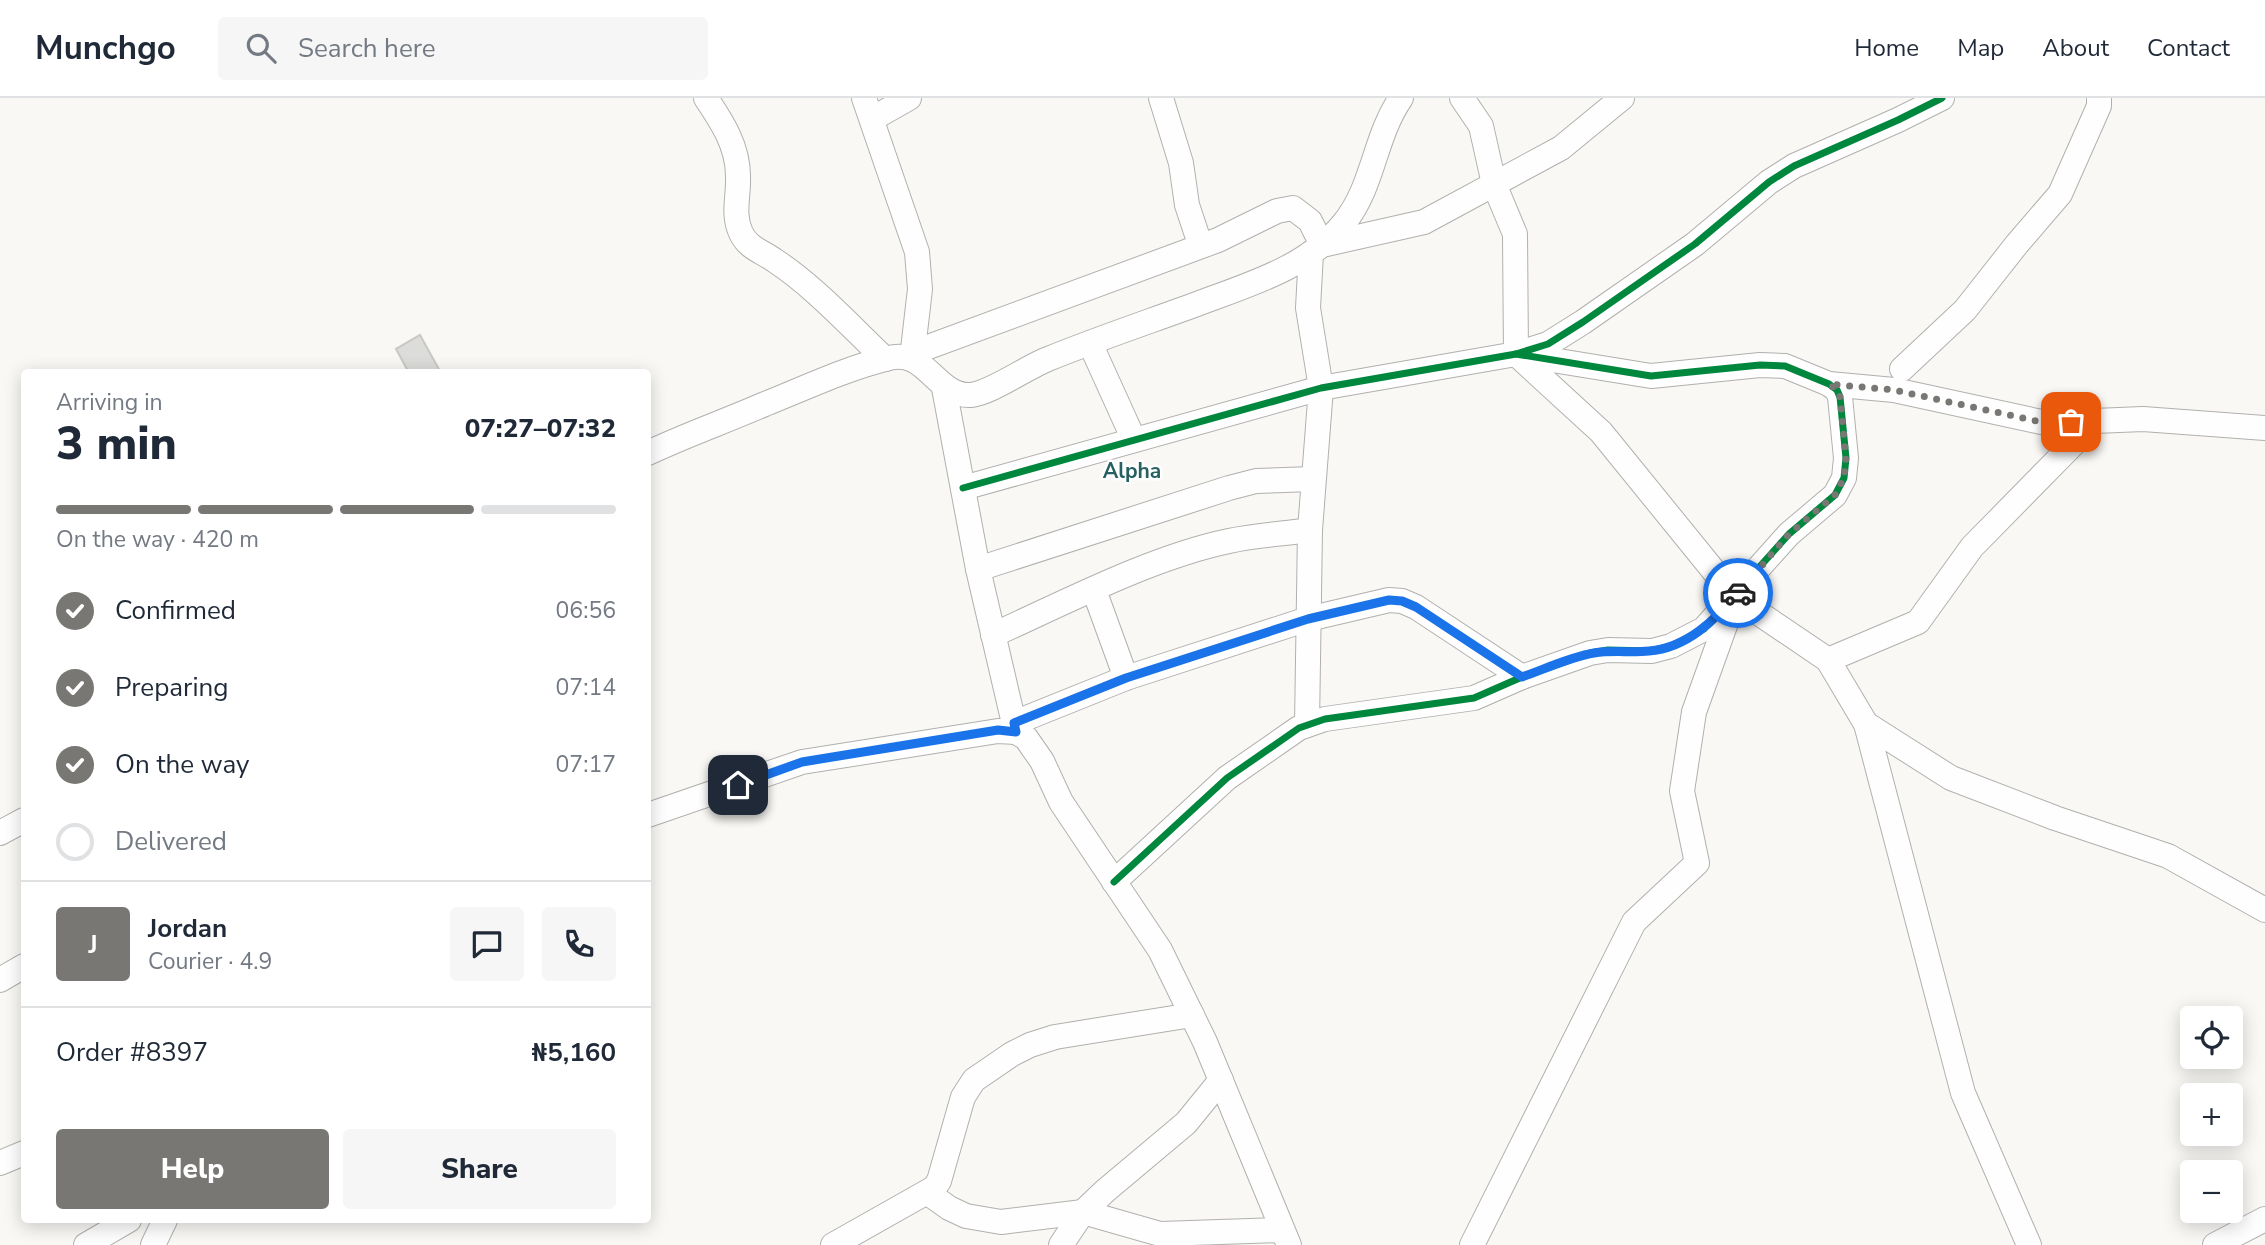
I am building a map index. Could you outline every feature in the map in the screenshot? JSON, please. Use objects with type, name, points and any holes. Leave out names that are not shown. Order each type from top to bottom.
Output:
[{"type":"street","points":[[706,98],[733,143],[738,174],[735,215],[742,235],[752,248],[772,258],[809,286],[885,359]]},
{"type":"street","points":[[909,98],[868,108],[916,252],[920,289],[912,356]]},
{"type":"street","points":[[1161,98],[1181,163],[1187,205],[1197,235]]},
{"type":"street","points":[[944,388],[972,395],[985,391],[1024,369],[1269,277],[1316,249],[1345,222],[1364,191],[1382,131],[1401,98]]},
{"type":"street","points":[[1462,98],[1481,126],[1493,180],[1515,234],[1516,354],[1601,432],[1735,597],[1828,660],[1866,724],[1963,1093],[2029,1245]]},
{"type":"street","points":[[1316,249],[1424,222],[1493,180],[1562,148],[1622,98]]},
{"type":"street","points":[[963,488],[1321,388],[1516,354],[1548,344],[1695,244],[1769,182],[1794,166],[1942,98]]},
{"type":"street","points":[[1902,369],[1965,310],[2060,194],[2099,106],[2099,98]]},
{"type":"street","points":[[651,452],[825,379],[885,359],[912,356],[1218,240],[1277,211],[1293,208],[1310,221],[1316,249],[1308,308],[1321,388],[1310,530],[1307,725]]},
{"type":"street","points":[[1090,343],[1134,440]]},
{"type":"street","points":[[1114,882],[1227,778],[1299,727],[1325,719],[1474,698],[1522,677],[1590,653],[1608,650],[1652,651],[1671,646],[1704,629],[1789,534],[1835,495],[1844,478],[1846,458],[1837,390],[1785,366],[1759,365],[1651,376],[1516,354]]},
{"type":"street","points":[[912,356],[931,372],[944,388],[978,569],[1015,727],[1042,761],[1061,802],[1160,950],[1221,1080],[1285,1237],[1160,1234],[1083,1212],[1001,1222],[966,1216],[928,1194]]},
{"type":"street","points":[[1829,384],[1894,390],[2046,423],[2143,419],[2265,428]]},
{"type":"street","points":[[1828,660],[1918,622],[1972,547],[2082,434]]},
{"type":"street","points":[[978,569],[1229,488],[1256,481],[1313,479]]},
{"type":"street","points":[[993,635],[1166,560],[1229,541],[1310,530]]},
{"type":"street","points":[[1094,590],[1126,678]]},
{"type":"street","points":[[1472,1245],[1634,922],[1696,863],[1682,791],[1694,712],[1735,597]]},
{"type":"street","points":[[651,814],[802,762],[1015,727],[1126,678],[1308,619],[1389,600],[1402,601],[1416,607],[1522,677]]},
{"type":"street","points":[[1866,724],[1951,778],[2054,818],[2168,856],[2265,910]]},
{"type":"street","points":[[0,833],[21,822]]},
{"type":"street","points":[[0,980],[21,968]]},
{"type":"street","points":[[833,1245],[928,1194],[939,1181],[963,1097],[974,1080],[1012,1054],[1043,1041],[1192,1016]]},
{"type":"street","points":[[1061,1245],[1083,1212],[1186,1123],[1221,1080]]},
{"type":"street","points":[[0,1163],[21,1154]]},
{"type":"street","points":[[2214,1245],[2265,1219]]},
{"type":"street","points":[[86,1245],[124,1223]]},
{"type":"street","points":[[153,1245],[164,1223]]},
{"type":"building","points":[[420,335],[439,369],[407,369],[396,349]]},
{"type":"cycle path","points":[[963,488],[1321,388],[1516,354],[1548,344],[1695,244],[1769,182],[1794,166],[1942,98]]},
{"type":"cycle path","points":[[1114,882],[1227,778],[1299,728],[1325,719],[1474,698],[1522,677],[1590,653],[1608,650],[1652,651],[1671,646],[1704,629],[1789,534],[1835,495],[1844,478],[1846,458],[1837,390],[1785,366],[1760,365],[1651,376],[1516,354]]},
{"type":"way so far","points":[[1738,593],[1789,534],[1835,495],[1844,478],[1846,458],[1840,397],[1837,390],[1829,384],[1894,390],[2046,423],[2071,422]]},
{"type":"district","name":"Alpha","points":[[1132,471]]},
{"type":"route","points":[[738,785],[802,762],[998,730],[1016,732],[1014,723],[1126,678],[1308,619],[1389,600],[1402,601],[1416,607],[1522,677],[1590,653],[1608,650],[1652,651],[1671,646],[1704,629],[1738,593]]}]
